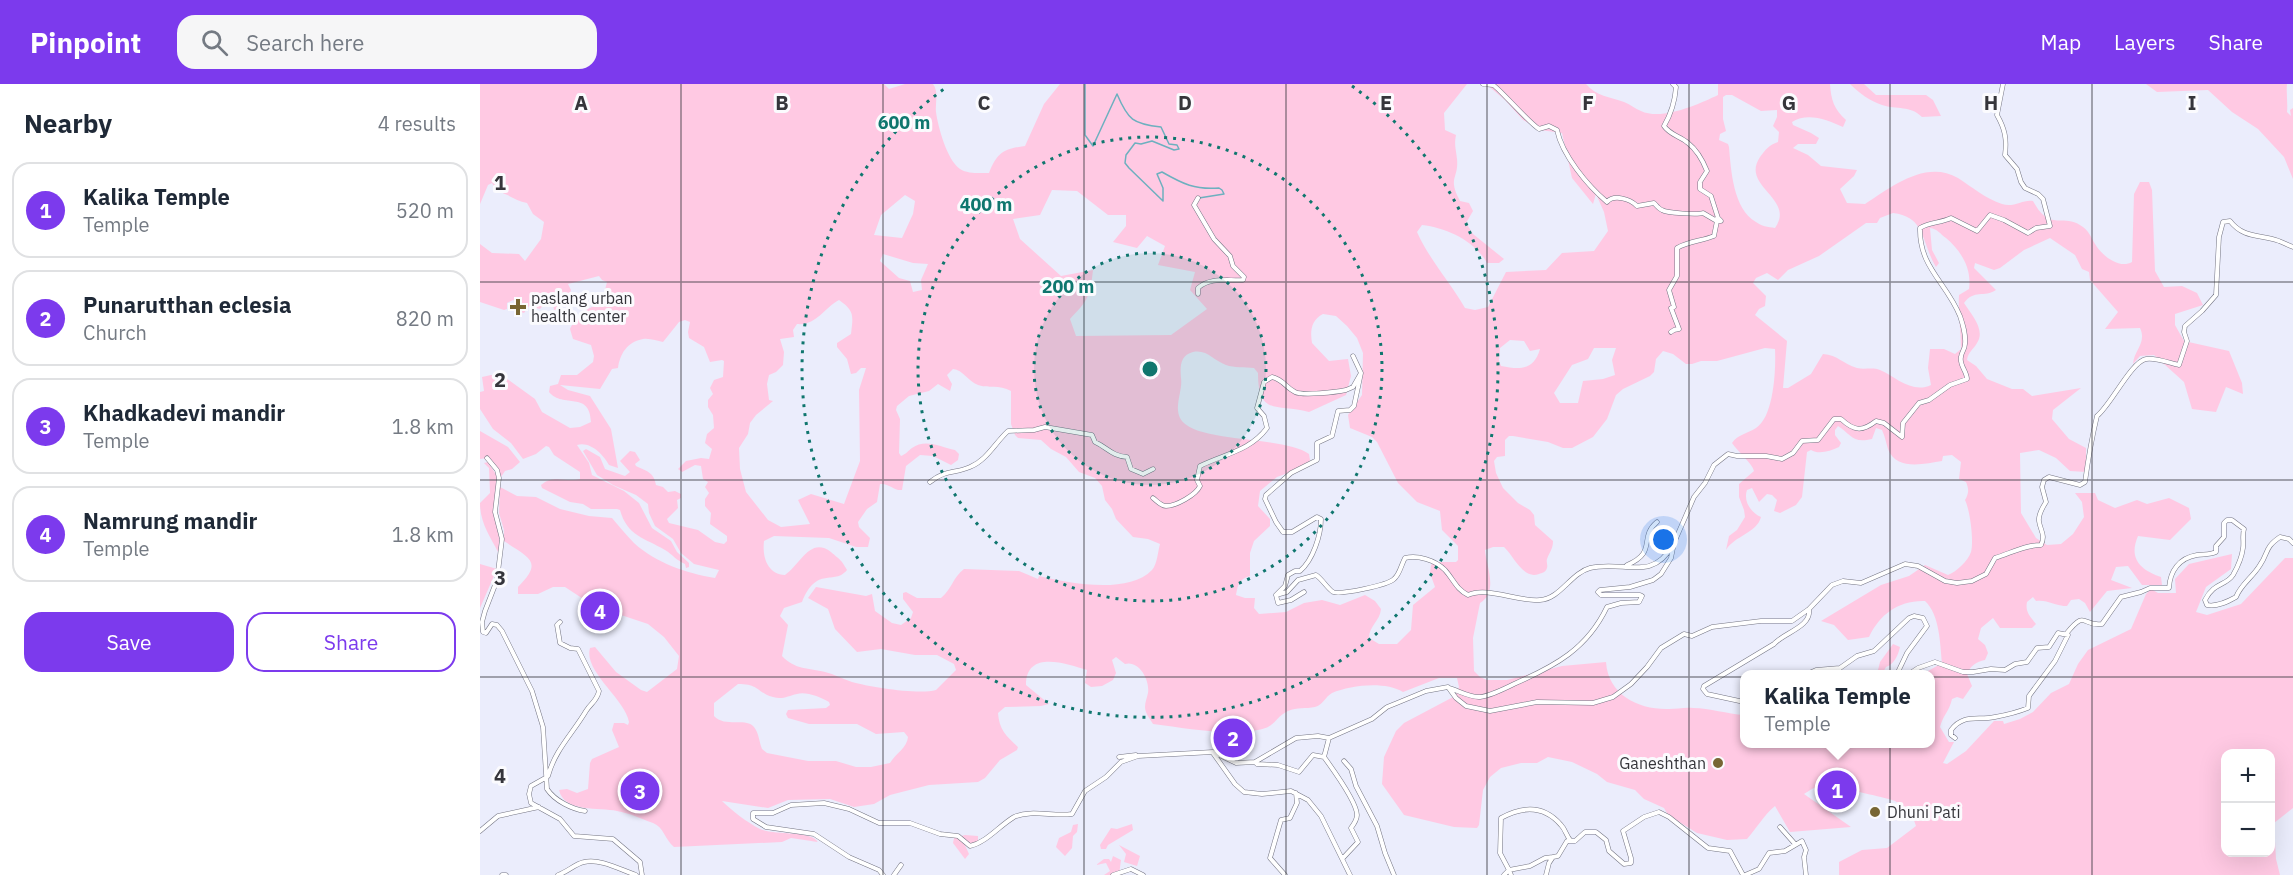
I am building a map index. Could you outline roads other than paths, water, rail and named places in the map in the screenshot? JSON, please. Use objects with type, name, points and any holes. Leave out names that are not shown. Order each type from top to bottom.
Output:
[{"type":"street","points":[[1483,84],[1493,85],[1500,90],[1515,108],[1539,129],[1549,126],[1557,130],[1559,139],[1576,169],[1598,196],[1607,202],[1615,198],[1631,200],[1637,206],[1654,203],[1663,211],[1698,216],[1703,213],[1714,220],[1718,218]]},
{"type":"street","points":[[1671,332],[1679,329],[1671,308],[1674,308],[1669,290],[1677,276],[1677,248],[1714,236],[1718,221],[1721,221],[1711,196],[1700,189],[1700,182],[1707,171],[1703,162],[1688,142],[1668,132],[1664,126],[1676,94],[1676,87],[1673,84]]},
{"type":"street","points":[[1255,762],[1296,738],[1318,736],[1329,738],[1372,719],[1392,705],[1426,691],[1448,687],[1479,698],[1553,667],[1583,642],[1601,620],[1607,607],[1639,602],[1642,596],[1601,595],[1598,592],[1630,587],[1653,580],[1667,566],[1674,543],[1694,497],[1705,483],[1714,465],[1728,454],[1782,459],[1788,457],[1802,441],[1818,440],[1834,419],[1841,419],[1847,424],[1864,430],[1876,421],[1884,423],[1902,437],[1903,423],[1919,403],[1929,400],[1950,385],[1967,379],[1968,375],[1962,368],[1960,358],[1965,344],[1962,324],[1950,295],[1927,263],[1920,245],[1920,228],[1951,218],[1977,231],[1990,215],[2028,233],[2036,228],[2050,226],[2043,199],[2025,188],[2017,169],[2006,155],[2007,141],[2004,128],[1997,115],[2003,84]]},
{"type":"street","points":[[1198,198],[1194,205],[1198,212],[1214,239],[1230,256],[1233,266],[1244,277],[1243,280],[1224,282],[1214,280],[1204,283],[1198,288],[1198,294]]},
{"type":"street","points":[[1448,687],[1466,706],[1490,711],[1537,702],[1593,703],[1613,697],[1631,684],[1647,668],[1661,648],[1684,634],[1692,636],[1712,627],[1761,621],[1792,621],[1809,609],[1832,585],[1843,582],[1861,583],[1905,564],[1918,566],[1945,581],[1957,583],[1972,581],[1986,574],[1995,558],[2028,545],[2041,545],[2044,540],[2039,521],[2040,513],[2046,502],[2042,487],[2044,480],[2049,477],[2080,485],[2085,482],[2088,455],[2095,435],[2097,416],[2106,409],[2139,362],[2148,358],[2179,365],[2187,341],[2184,332],[2186,326],[2216,295],[2219,237],[2223,222],[2230,221],[2244,234],[2281,241],[2293,247]]},
{"type":"street","points":[[1276,595],[1285,586],[1288,575],[1294,571],[1300,571],[1308,562],[1321,519],[1317,517],[1292,532],[1283,532],[1265,499],[1266,495],[1291,473],[1317,460],[1317,443],[1332,436],[1338,411],[1350,410],[1354,406],[1361,373],[1353,356]]},
{"type":"street","points":[[1153,498],[1163,506],[1168,506],[1195,494],[1200,486],[1197,480],[1200,466],[1242,450],[1264,433],[1267,428],[1264,416],[1257,408],[1264,382],[1272,377],[1282,380],[1293,391],[1301,395],[1346,390],[1353,387],[1361,373]]},
{"type":"street","points":[[930,482],[940,474],[968,469],[975,465],[994,450],[1008,431],[1035,430],[1045,427],[1092,435],[1095,442],[1115,456],[1127,457],[1131,469],[1143,474],[1153,469]]},
{"type":"street","points":[[487,459],[497,470],[499,478],[495,512],[502,539],[497,580],[484,611],[483,632],[486,633],[492,624],[497,625],[502,631],[532,691],[543,727],[547,789],[551,795],[573,809],[585,812]]},
{"type":"street","points":[[1955,738],[1951,735],[1952,730],[1964,719],[1994,718],[2028,708],[2029,696],[2055,661],[2068,636],[2066,634],[2074,623],[2089,620],[2093,624],[2102,624],[2121,597],[2150,588],[2169,588],[2170,576],[2180,562],[2195,555],[2216,552],[2216,546],[2224,537],[2224,523],[2227,520],[2232,520],[2244,529],[2243,549],[2232,576],[2227,581],[2216,585],[2208,593],[2205,600],[2207,605],[2225,603],[2236,597],[2239,589],[2261,565],[2264,552],[2271,543],[2280,537],[2289,539],[2293,543]]},
{"type":"street","points":[[1623,567],[1647,551],[1649,531],[1657,522]]},
{"type":"street","points":[[1276,595],[1287,592],[1298,580],[1316,576],[1336,593],[1361,590],[1394,580],[1405,558],[1416,556],[1439,565],[1447,572],[1458,590],[1468,595],[1476,591],[1543,600],[1564,588],[1575,576],[1588,569],[1644,568],[1659,563],[1674,543]]},
{"type":"street","points":[[1276,595],[1278,603],[1286,603],[1304,592]]},
{"type":"street","points":[[1740,701],[1707,694],[1703,689],[1704,686],[1795,630],[1806,621],[1810,614],[1809,609]]},
{"type":"street","points":[[1816,670],[1840,668],[1857,656],[1874,651],[1909,618],[1914,616],[1923,618],[1927,626],[1907,653],[1899,670]]},
{"type":"street","points":[[560,622],[557,625],[560,643],[578,649],[599,692],[597,699],[587,708],[579,724],[557,751],[547,779],[531,786],[529,794],[531,803],[560,819],[574,836],[613,838],[640,862],[642,875]]},
{"type":"street","points":[[1915,670],[1935,662],[1963,672],[2004,670],[2015,664],[2027,662],[2037,648],[2049,647],[2058,633],[2066,634]]},
{"type":"street","points":[[1324,758],[1329,738]]},
{"type":"street","points":[[1119,757],[1213,752],[1236,763],[1255,762],[1278,765],[1299,772],[1313,755],[1324,758],[1344,786],[1357,812],[1357,819],[1351,828],[1358,842],[1343,858]]},
{"type":"street","points":[[1213,752],[1244,792],[1295,792],[1314,805],[1350,875]]},
{"type":"street","points":[[883,875],[879,870],[849,857],[814,834],[766,827],[753,819],[753,813],[773,813],[791,805],[824,802],[849,809],[879,823],[910,823],[940,834],[958,836],[970,846],[980,843],[993,831],[1020,815],[1072,814],[1085,791],[1106,777],[1121,762],[1138,756]]},
{"type":"street","points":[[1344,761],[1351,769],[1356,786],[1377,826],[1394,875]]},
{"type":"street","points":[[1285,875],[1271,861],[1270,854],[1281,820],[1290,818],[1297,803],[1295,792]]},
{"type":"street","points":[[480,831],[498,816],[538,807]]},
{"type":"street","points":[[1510,873],[1500,853],[1502,816],[1534,808],[1560,823],[1571,841]]},
{"type":"street","points":[[1504,875],[1545,858],[1558,856],[1567,841],[1575,841],[1585,832],[1596,832],[1606,840],[1609,851],[1618,861],[1624,864],[1631,863],[1623,831],[1644,817],[1659,812],[1708,848],[1730,851],[1744,875],[1759,869],[1769,853],[1785,851],[1802,841],[1806,850],[1804,857],[1806,875]]},
{"type":"street","points":[[1780,826],[1795,844]]},
{"type":"street","points":[[1546,875],[1553,857]]},
{"type":"street","points":[[558,875],[568,872],[582,862],[594,861],[636,875]]},
{"type":"street","points":[[894,875],[901,865]]},
{"type":"street","points":[[1113,875],[1131,869],[1143,875]]},
{"type":"waterway","points":[[1085,84],[1085,135],[1093,146],[1117,94],[1128,115],[1138,122],[1161,127],[1169,144],[1177,145],[1179,149],[1174,150],[1152,141],[1135,143],[1126,155],[1125,163],[1163,201],[1163,188],[1157,174],[1162,172],[1189,185],[1219,188],[1224,194],[1199,198]]},
{"type":"place","name":"paslang urban health center","points":[[518,307]]},
{"type":"place","name":"Namrung mandir","points":[[600,611]]},
{"type":"place","name":"Punarutthan eclesia","points":[[1233,738]]},
{"type":"place","name":"Ganeshthan","points":[[1718,763]]},
{"type":"place","name":"Kalika Temple","points":[[1837,790]]},
{"type":"place","name":"Khadkadevi mandir","points":[[640,791]]},
{"type":"place","name":"Dhuni Pati","points":[[1875,812]]}]
